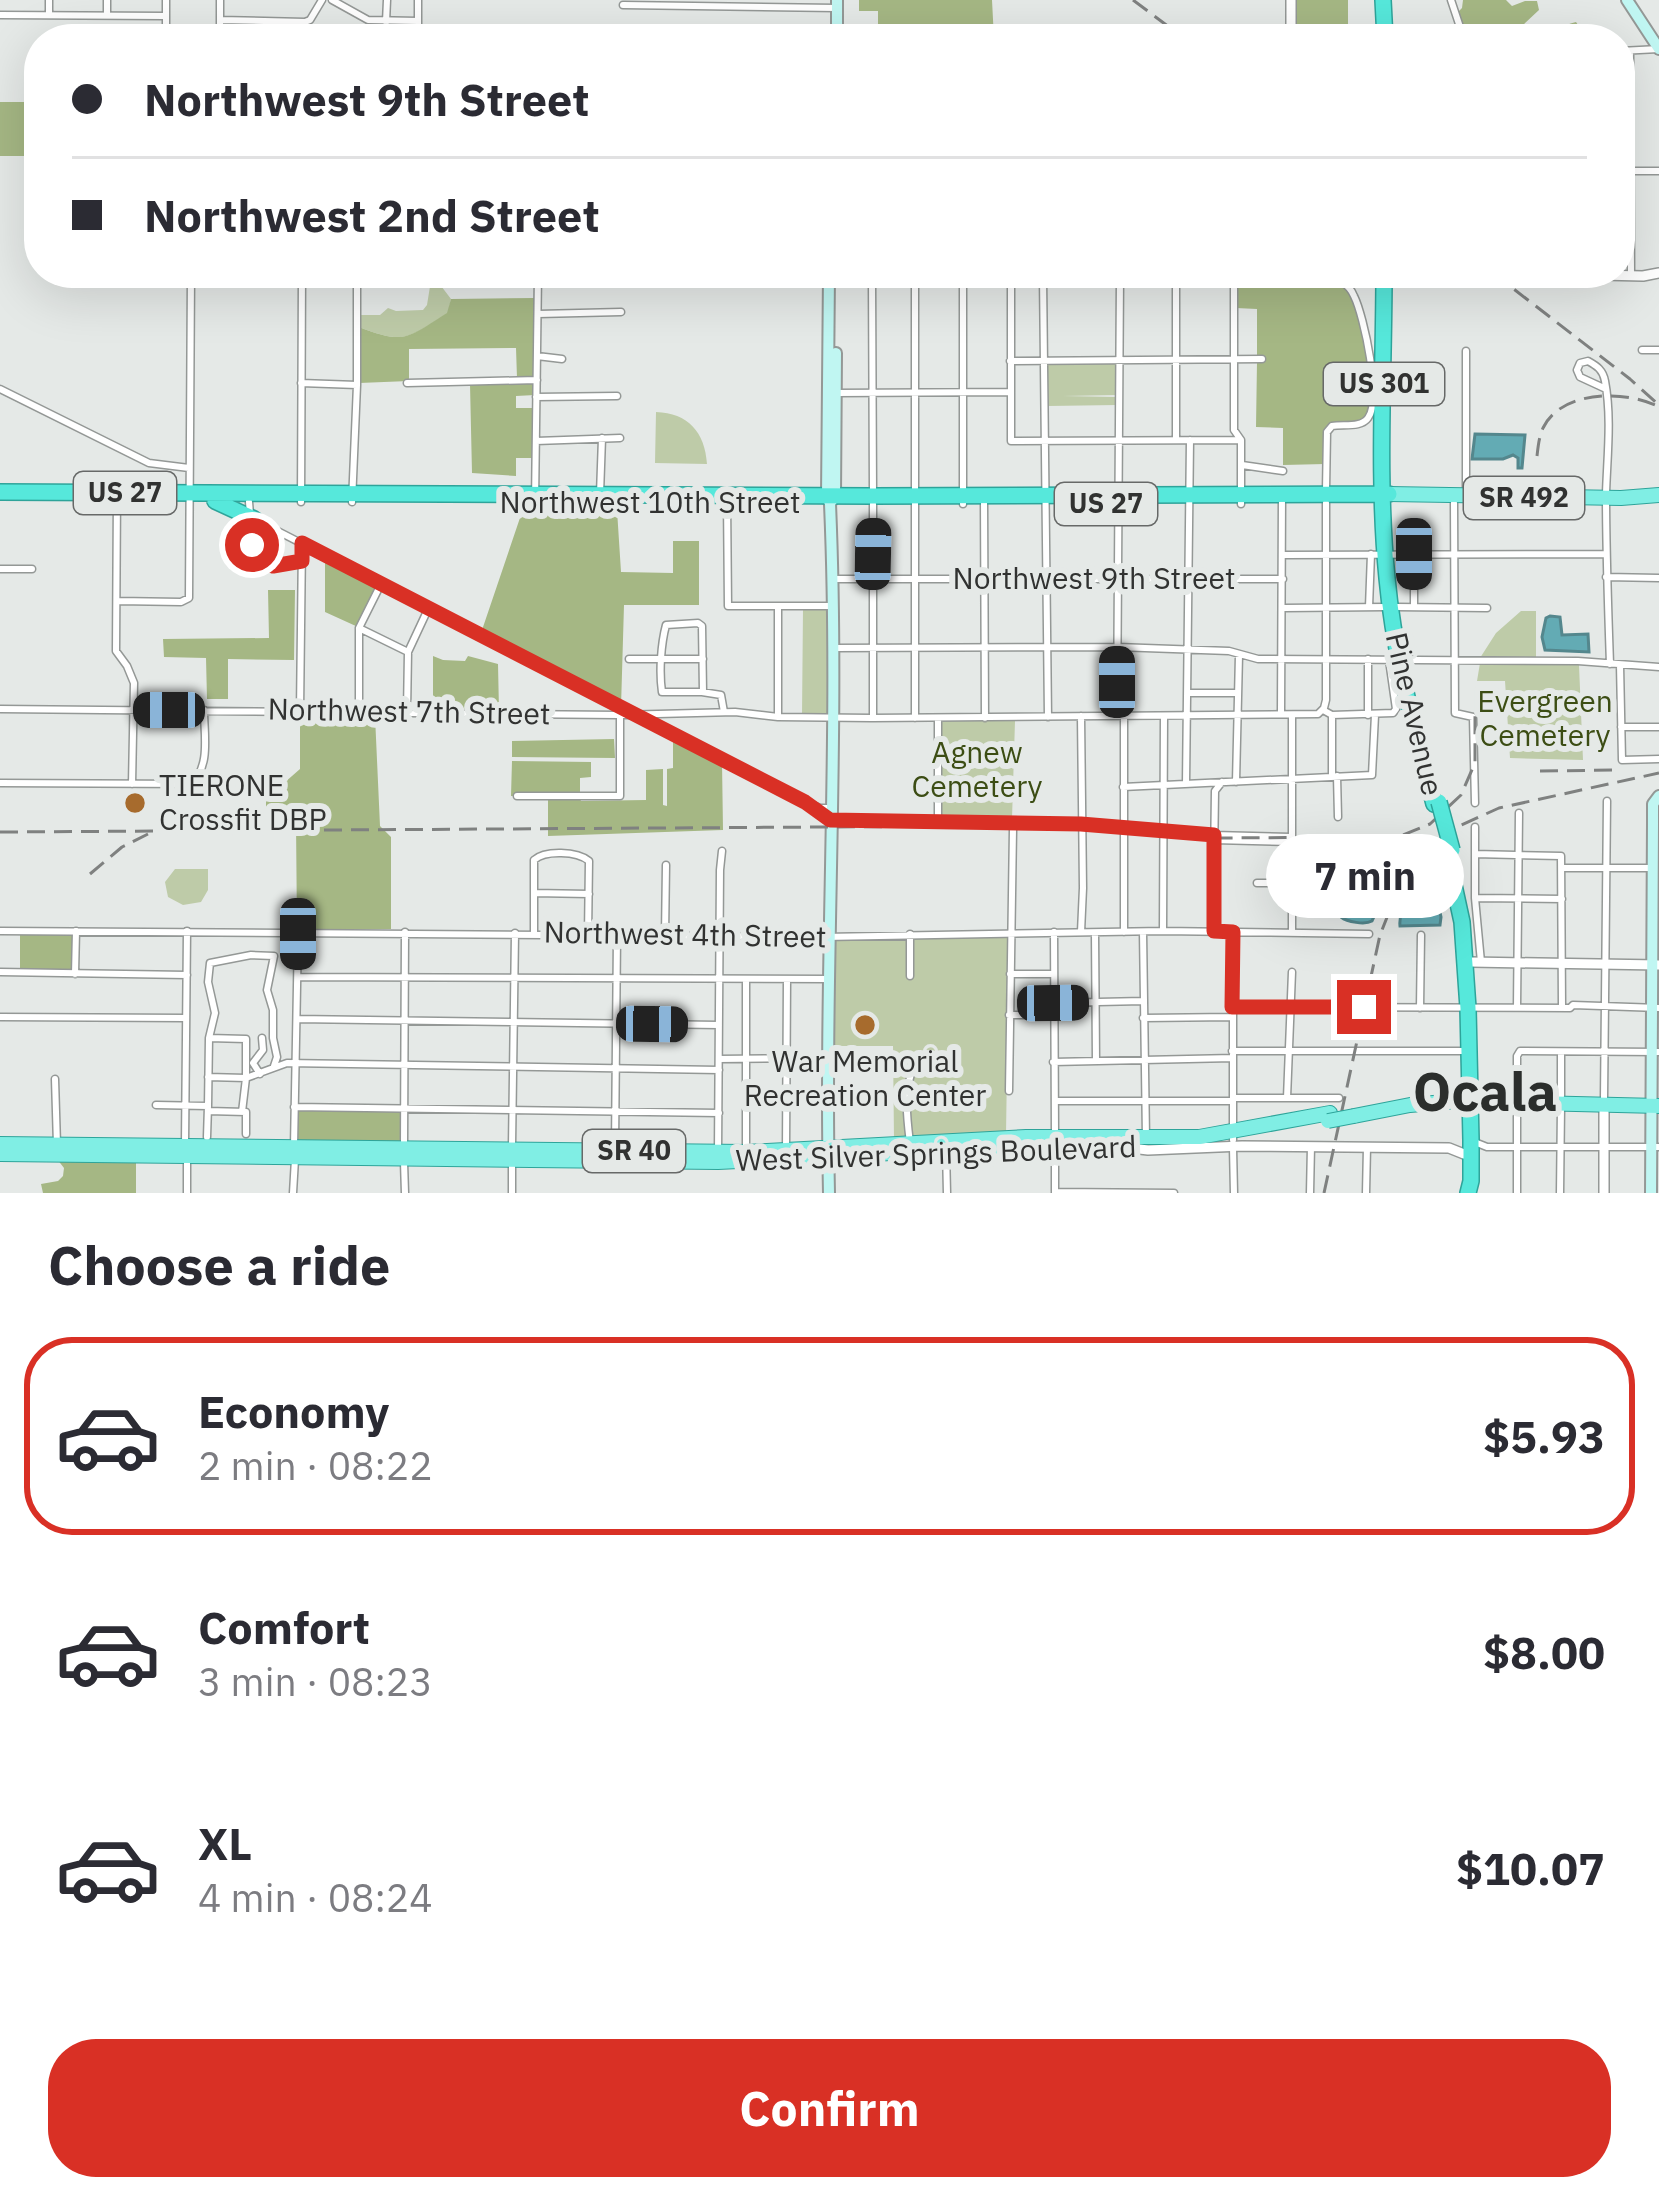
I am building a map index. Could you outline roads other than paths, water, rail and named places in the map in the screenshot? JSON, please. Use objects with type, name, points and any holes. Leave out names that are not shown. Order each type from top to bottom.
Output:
[{"type":"highway","name":"Pine Avenue","points":[[1386,288],[1382,554],[1400,607],[1397,660],[1465,905],[1476,962],[1468,1008]]},
{"type":"highway","name":"Northwest 10th Street","points":[[0,496],[1385,499]]},
{"type":"highway","name":"Northwest 10th Street","points":[[535,500],[600,496],[621,500]]},
{"type":"highway","name":"Northwest 10th Street","points":[[189,497],[249,502],[301,498]]},
{"type":"highway","points":[[215,501],[254,519]]},
{"type":"highway","name":"Pine Avenue","points":[[1450,851],[1462,922],[1468,1008],[1467,1193]]},
{"type":"main road","points":[[1630,1],[1659,49]]},
{"type":"main road","points":[[831,499],[836,394],[833,288]]},
{"type":"main road","points":[[829,1193],[833,288]]},
{"type":"main road","name":"SR 492","points":[[1385,499],[1659,500]]},
{"type":"main road","name":"SR 492","points":[[1606,501],[1659,500]]},
{"type":"main road","points":[[1651,1193],[1656,1147],[1653,804],[1659,796]]},
{"type":"main road","name":"West Silver Springs Boulevard","points":[[1517,1098],[1539,1102],[1583,1097],[1604,1102]]},
{"type":"main road","name":"West Silver Springs Boulevard","points":[[0,1154],[57,1150],[718,1157],[1199,1137],[1233,1140],[1409,1098],[1561,1099],[1655,1106]]},
{"type":"main road","name":"West Silver Springs Boulevard","points":[[0,1144],[170,1156],[206,1142],[358,1158],[440,1149],[512,1155]]},
{"type":"main road","name":"West Silver Springs Boulevard","points":[[946,1146],[1055,1142]]},
{"type":"street","points":[[49,0],[49,16]]},
{"type":"street","points":[[107,0],[107,15]]},
{"type":"street","points":[[165,24],[166,0]]},
{"type":"street","points":[[220,0],[220,24]]},
{"type":"street","points":[[220,20],[310,20],[322,0]]},
{"type":"street","points":[[332,0],[368,20],[386,22],[418,21],[418,0]]},
{"type":"street","points":[[386,22],[387,0]]},
{"type":"street","points":[[623,5],[833,4]]},
{"type":"street","points":[[0,15],[165,16]]},
{"type":"street","points":[[1635,258],[1642,289]]},
{"type":"street","points":[[1636,276],[1659,273]]},
{"type":"street","points":[[118,601],[181,602],[190,598],[191,288]]},
{"type":"street","points":[[301,498],[302,288]]},
{"type":"street","points":[[352,499],[357,288]]},
{"type":"street","points":[[535,500],[538,288]]},
{"type":"street","points":[[872,288],[873,718]]},
{"type":"street","points":[[915,288],[915,718]]},
{"type":"street","points":[[963,288],[963,500]]},
{"type":"street","points":[[1011,288],[1011,441],[1241,440]]},
{"type":"street","points":[[1043,288],[1048,717]]},
{"type":"street","points":[[1120,288],[1117,647],[1124,932]]},
{"type":"street","points":[[1176,288],[1176,440]]},
{"type":"street","points":[[1234,288],[1234,430],[1241,440],[1241,500]]},
{"type":"street","points":[[634,715],[1318,714],[1326,700],[1327,431],[1332,426],[1367,421],[1374,385],[1349,288]]},
{"type":"street","points":[[538,314],[621,312]]},
{"type":"street","points":[[1642,350],[1659,350]]},
{"type":"street","points":[[1466,351],[1455,554],[1455,713],[1473,717],[1475,803]]},
{"type":"street","points":[[537,356],[562,358]]},
{"type":"street","points":[[1010,361],[1262,359]]},
{"type":"street","points":[[1606,389],[1580,377],[1581,362],[1599,368],[1606,389],[1610,664]]},
{"type":"street","points":[[407,383],[537,380]]},
{"type":"street","points":[[301,383],[357,385]]},
{"type":"street","points":[[0,389],[149,463],[189,468]]},
{"type":"street","points":[[836,394],[1011,392]]},
{"type":"street","points":[[536,397],[616,396]]},
{"type":"street","points":[[600,496],[602,437]]},
{"type":"street","points":[[536,441],[620,438]]},
{"type":"street","points":[[1186,784],[1190,440]]},
{"type":"street","points":[[1242,469],[1283,471]]},
{"type":"street","points":[[117,497],[116,651],[134,683],[132,784]]},
{"type":"street","points":[[727,500],[728,606],[833,606]]},
{"type":"street","points":[[984,500],[985,718]]},
{"type":"street","points":[[1281,714],[1282,500]]},
{"type":"street","points":[[249,502],[254,519],[621,712],[830,814],[938,822],[1081,824],[1214,838],[1291,840]]},
{"type":"street","points":[[300,711],[302,543]]},
{"type":"street","points":[[252,545],[265,565],[302,561]]},
{"type":"street","points":[[1283,554],[1606,554]]},
{"type":"street","points":[[1369,607],[1382,554]]},
{"type":"street","points":[[1400,607],[1414,554]]},
{"type":"street","points":[[0,569],[32,569]]},
{"type":"street","points":[[1606,577],[1659,578]]},
{"type":"street","name":"Northwest 9th Street","points":[[833,579],[1283,579]]},
{"type":"street","points":[[359,712],[359,628],[381,584]]},
{"type":"street","points":[[778,606],[778,716]]},
{"type":"street","points":[[407,712],[408,652],[429,608]]},
{"type":"street","points":[[1284,608],[1487,608]]},
{"type":"street","points":[[703,692],[702,626],[670,623],[664,627],[662,692],[721,695],[724,712]]},
{"type":"street","points":[[359,628],[408,652]]},
{"type":"street","points":[[833,648],[1117,647],[1229,652],[1258,659],[1659,667]]},
{"type":"street","points":[[1236,782],[1239,655]]},
{"type":"street","points":[[629,659],[703,659]]},
{"type":"street","points":[[1123,787],[1372,776],[1368,659]]},
{"type":"street","points":[[1322,711],[1332,715],[1393,713],[1397,660]]},
{"type":"street","points":[[1620,665],[1622,760],[1659,759]]},
{"type":"street","points":[[1188,693],[1238,693]]},
{"type":"street","name":"Northwest 7th Street","points":[[0,709],[621,712]]},
{"type":"street","points":[[0,783],[191,784],[204,765],[204,710]]},
{"type":"street","points":[[517,796],[620,796],[621,712]]},
{"type":"street","points":[[1292,714],[1292,933]]},
{"type":"street","points":[[1332,715],[1338,818]]},
{"type":"street","points":[[1081,716],[1081,932]]},
{"type":"street","points":[[1163,716],[1163,931]]},
{"type":"street","points":[[938,718],[938,822]]},
{"type":"street","points":[[1621,727],[1659,727]]},
{"type":"street","points":[[1214,931],[1215,791],[1222,782]]},
{"type":"street","points":[[1604,1193],[1607,801]]},
{"type":"street","points":[[1517,1007],[1519,813]]},
{"type":"street","points":[[1475,827],[1476,962],[1656,965]]},
{"type":"street","points":[[1009,1091],[1013,829]]},
{"type":"street","points":[[718,1157],[722,851]]},
{"type":"street","points":[[1475,854],[1561,856],[1562,1008]]},
{"type":"street","points":[[534,933],[534,860],[537,856],[581,855],[589,861],[588,934]]},
{"type":"street","points":[[665,936],[666,865]]},
{"type":"street","points":[[1562,868],[1652,868]]},
{"type":"street","points":[[1257,883],[1337,883]]},
{"type":"street","points":[[533,893],[589,894]]},
{"type":"street","points":[[1475,898],[1562,899]]},
{"type":"street","name":"Northwest 4th Street","points":[[0,931],[830,937],[1163,931],[1369,934]]},
{"type":"street","points":[[76,931],[76,974]]},
{"type":"street","points":[[187,932],[187,1193]]},
{"type":"street","points":[[405,932],[405,1193]]},
{"type":"street","points":[[1054,932],[1055,1193],[1174,1193]]},
{"type":"street","points":[[1095,932],[1096,1061]]},
{"type":"street","points":[[1143,932],[1146,1142]]},
{"type":"street","points":[[1233,932],[1234,1193]]},
{"type":"street","points":[[512,1193],[515,933]]},
{"type":"street","points":[[293,1193],[298,934]]},
{"type":"street","points":[[910,934],[910,976]]},
{"type":"street","points":[[614,1156],[617,935]]},
{"type":"street","points":[[1420,1008],[1421,935]]},
{"type":"street","points":[[206,1142],[209,1038],[215,1013],[208,982],[210,963],[274,956],[267,990],[273,1010],[274,1066]]},
{"type":"street","points":[[1421,962],[1433,962]]},
{"type":"street","points":[[0,972],[187,975]]},
{"type":"street","points":[[1287,1098],[1292,972]]},
{"type":"street","points":[[1010,974],[1054,974]]},
{"type":"street","points":[[298,977],[830,980]]},
{"type":"street","points":[[746,979],[746,1156]]},
{"type":"street","points":[[785,1155],[787,979]]},
{"type":"street","points":[[1053,1003],[1143,1000]]},
{"type":"street","points":[[1232,1007],[1656,1008]]},
{"type":"street","points":[[1009,1015],[1053,1015]]},
{"type":"street","points":[[0,1017],[186,1018]]},
{"type":"street","points":[[1143,1018],[1232,1017]]},
{"type":"street","points":[[298,1019],[719,1025]]},
{"type":"street","points":[[209,1038],[273,1038]]},
{"type":"street","points":[[260,1074],[253,1063],[263,1050],[262,1038]]},
{"type":"street","points":[[242,1112],[246,1039]]},
{"type":"street","points":[[263,1050],[287,1063]]},
{"type":"street","points":[[1054,1062],[1288,1050],[1468,1051]]},
{"type":"street","points":[[1517,1193],[1520,1052],[1656,1052]]},
{"type":"street","points":[[1561,1052],[1561,1193]]},
{"type":"street","points":[[719,1059],[830,1058]]},
{"type":"street","points":[[208,1077],[246,1078],[287,1063],[719,1070]]},
{"type":"street","points":[[910,1148],[907,1113],[909,1073],[914,1067]]},
{"type":"street","points":[[55,1079],[57,1150]]},
{"type":"street","points":[[1055,1101],[1339,1098]]},
{"type":"street","points":[[156,1106],[246,1112],[246,1134]]},
{"type":"street","points":[[294,1107],[719,1113]]},
{"type":"street","points":[[1109,1142],[1148,1150],[1233,1140],[1366,1147],[1656,1147]]},
{"type":"street","points":[[946,1146],[947,1193]]},
{"type":"street","points":[[1310,1193],[1311,1146]]},
{"type":"street","points":[[1366,1147],[1366,1193]]},
{"type":"water","points":[[1475,434],[1525,435],[1522,468],[1513,455],[1472,459]]},
{"type":"water","points":[[1550,616],[1560,617],[1562,635],[1588,634],[1589,652],[1545,650],[1542,637]]},
{"type":"water","points":[[1334,849],[1408,849],[1411,857],[1391,880],[1372,921],[1341,917],[1340,868],[1332,856]]},
{"type":"water","points":[[1427,872],[1432,876],[1440,925],[1400,926],[1404,905]]},
{"type":"railway","points":[[1133,0],[1165,24]]},
{"type":"railway","points":[[1512,288],[1659,405]]},
{"type":"railway","points":[[1537,456],[1542,431],[1564,406],[1612,396],[1657,406]]},
{"type":"railway","points":[[0,832],[988,826],[1214,838],[1398,837],[1430,824],[1461,795],[1475,763],[1475,711]]},
{"type":"railway","points":[[1540,771],[1617,770]]},
{"type":"railway","points":[[1324,1193],[1380,935],[1397,892],[1415,864],[1457,827],[1499,808],[1659,773]]},
{"type":"railway","points":[[90,874],[122,847],[148,834]]},
{"type":"place","name":"TIERONE Crossfit DBP","points":[[135,803]]},
{"type":"place","name":"War Memorial Recreation Center","points":[[865,1025]]},
{"type":"district","name":"Ocala","points":[[1485,1092]]},
{"type":"park label","name":"Evergreen Cemetery","points":[[1545,719]]},
{"type":"park label","name":"Agnew Cemetery","points":[[977,770]]}]
